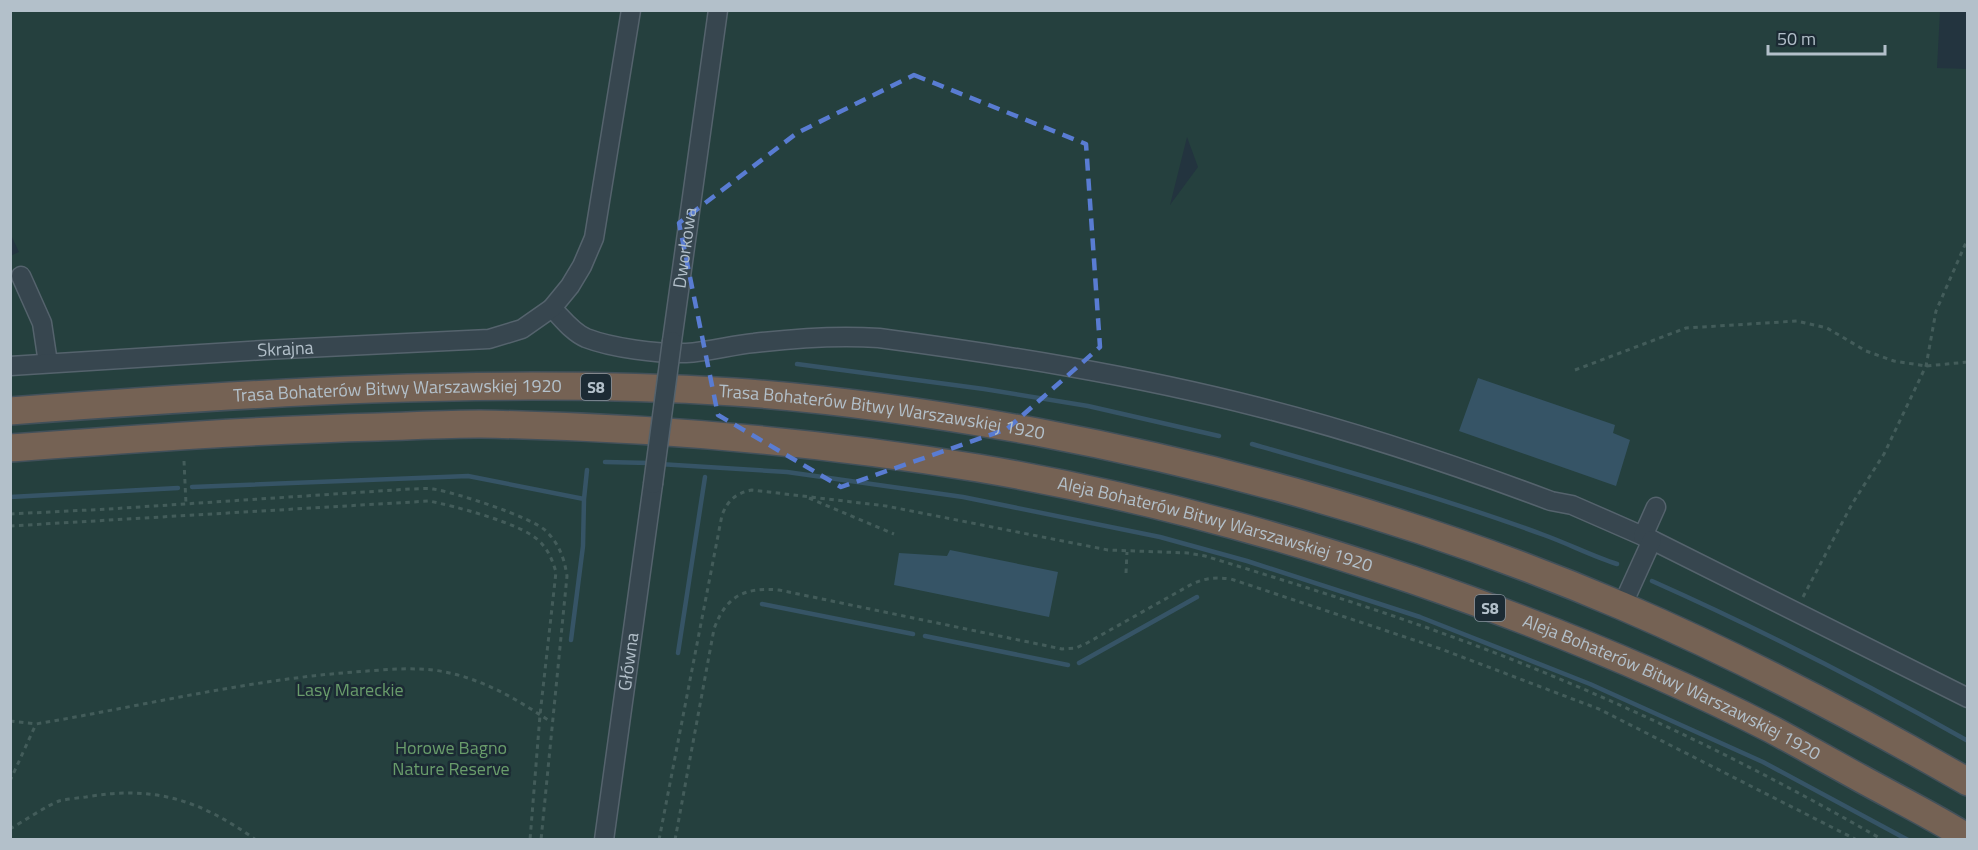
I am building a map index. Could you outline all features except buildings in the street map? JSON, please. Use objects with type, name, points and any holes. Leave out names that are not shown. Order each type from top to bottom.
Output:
[{"type":"highway","name":"Trasa Bohaterów Bitwy Warszawskiej 1920","points":[[10,411],[289,392],[456,386],[572,386],[732,392],[823,400],[988,423],[1176,460],[1277,487],[1409,527],[1506,561],[1622,606]]},
{"type":"highway","name":"Trasa Bohaterów Bitwy Warszawskiej 1920","points":[[10,448],[325,428],[476,424],[728,436],[980,468]]},
{"type":"highway","name":"Aleja Bohaterów Bitwy Warszawskiej 1920","points":[[980,468],[1100,492],[1218,521],[1339,555],[1578,641],[1771,729],[1968,838]]},
{"type":"highway","name":"S8","points":[[1622,606],[1793,686],[1894,739],[1968,782]]},
{"type":"street","points":[[631,10],[594,238],[582,266],[570,286],[552,308],[569,326],[584,337],[623,348],[686,353],[753,343],[820,337],[879,338],[1082,368],[1257,406],[1426,456],[1551,501],[1572,505],[1648,538],[1968,698]]},
{"type":"street","name":"Dworkowa","points":[[652,484],[718,10]]},
{"type":"street","points":[[21,276],[42,322],[48,363]]},
{"type":"street","name":"Skrajna","points":[[10,366],[489,339],[522,329],[552,308]]},
{"type":"street","name":"Główna","points":[[604,840],[652,484]]},
{"type":"street","points":[[1622,606],[1648,538],[1656,507]]},
{"type":"path","points":[[1795,612],[1852,504],[1884,454],[1926,366],[1935,311],[1968,237]]},
{"type":"path","points":[[1575,370],[1686,328],[1797,321],[1827,328],[1866,351],[1894,361],[1926,366],[1968,362]]},
{"type":"path","points":[[184,461],[186,504]]},
{"type":"path","points":[[10,514],[432,489],[468,498],[541,527],[558,544],[565,560],[567,576],[541,840]]},
{"type":"path","points":[[659,840],[725,507],[735,495],[752,490],[886,506],[1023,531],[1108,550],[1188,553],[1205,556],[1332,594],[1477,646],[1668,726],[1747,765],[1882,840]]},
{"type":"path","points":[[804,497],[894,534]]},
{"type":"path","points":[[10,526],[429,501],[465,509],[536,538],[552,556],[556,572],[540,715],[530,840]]},
{"type":"path","points":[[1126,573],[1127,552]]},
{"type":"path","points":[[675,840],[714,629],[724,607],[749,590],[760,588],[779,590],[1062,649],[1076,648],[1087,643],[1191,584],[1217,577],[1231,579],[1431,646],[1599,709],[1857,840]]},
{"type":"path","points":[[10,721],[36,724],[302,676],[402,669],[444,671],[481,681],[551,722]]},
{"type":"path","points":[[10,781],[36,724]]},
{"type":"path","points":[[10,828],[58,801],[110,793],[150,793],[201,806],[239,827],[256,840]]},
{"type":"highlighted area","points":[[914,75],[1086,144],[1100,347],[1007,429],[841,487],[718,415],[679,223],[797,133]]},
{"type":"green space","points":[[10,11],[1940,11],[1937,68],[1968,69],[1967,839],[11,839],[10,256],[19,252],[10,233]],"holes":[[[1187,137],[1198,167],[1170,205]]]},
{"type":"water","points":[[1478,378],[1615,425],[1613,433],[1630,440],[1616,486],[1459,431]]},
{"type":"water","points":[[950,550],[1058,572],[1049,617],[894,585],[899,553],[947,556]]},
{"type":"waterway","points":[[797,364],[984,389],[1088,406],[1219,436]]},
{"type":"waterway","points":[[1252,444],[1472,510],[1617,564]]},
{"type":"waterway","points":[[605,462],[650,463]]},
{"type":"waterway","points":[[659,464],[787,472],[963,497],[1160,537],[1247,561],[1420,617],[1590,684],[1763,762],[1908,840]]},
{"type":"waterway","points":[[192,487],[468,476],[584,499],[587,470]]},
{"type":"waterway","points":[[678,653],[705,477]]},
{"type":"waterway","points":[[10,497],[178,488]]},
{"type":"waterway","points":[[571,640],[583,546],[584,499]]},
{"type":"waterway","points":[[1652,581],[1812,657],[1968,741]]},
{"type":"waterway","points":[[1079,663],[1197,597]]},
{"type":"waterway","points":[[762,604],[913,634]]},
{"type":"waterway","points":[[925,636],[1068,665]]},
{"type":"park label","name":"Lasy Mareckie","points":[[350,690]]},
{"type":"park label","name":"Horowe Bagno Nature Reserve","points":[[451,758]]}]
